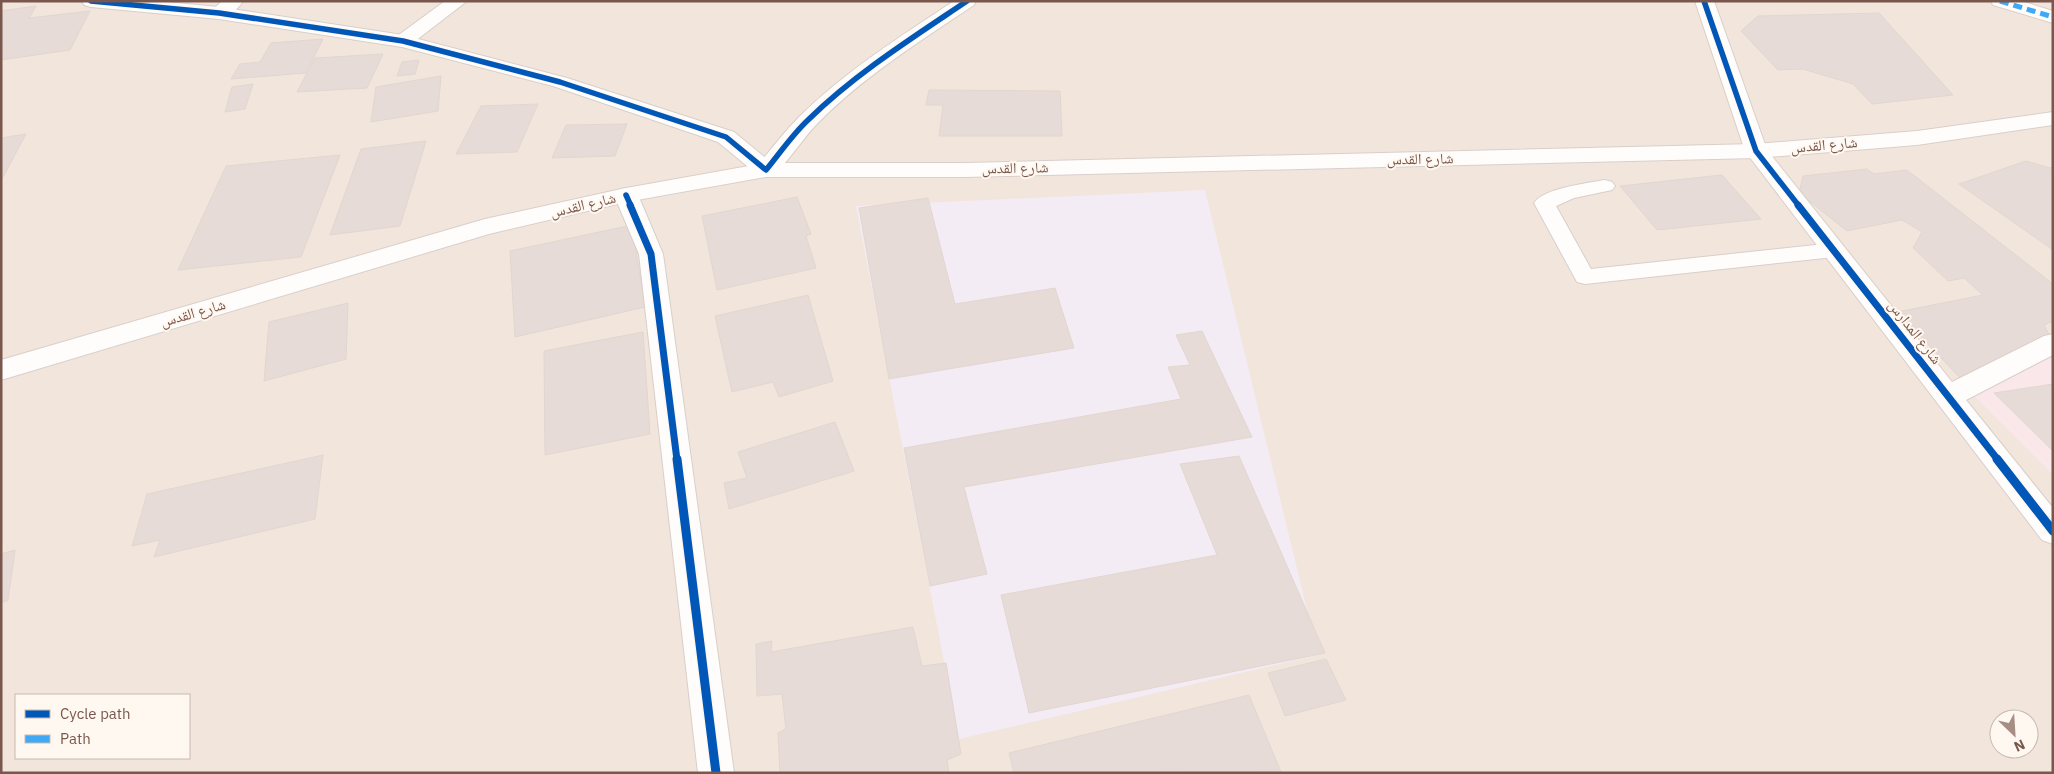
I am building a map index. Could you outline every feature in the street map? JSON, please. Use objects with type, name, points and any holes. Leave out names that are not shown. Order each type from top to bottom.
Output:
[{"type":"street","points":[[91,1],[226,7],[403,41],[560,82],[726,137],[766,170],[808,121],[850,83],[911,38],[967,1]]},
{"type":"street","points":[[403,41],[458,1]]},
{"type":"street","name":"شارع المدارس","points":[[1704,1],[1756,151],[2053,530]]},
{"type":"street","points":[[2000,1],[2053,17]]},
{"type":"street","name":"شارع القدس","points":[[1,370],[485,227],[626,196],[766,170],[964,170],[1756,151],[1917,138],[2053,118]]},
{"type":"street","points":[[626,196],[651,254],[716,773]]},
{"type":"street","points":[[1948,397],[2053,343]]},
{"type":"lane","points":[[1605,186],[1569,192],[1544,203],[1585,277],[1834,250]]},
{"type":"shaded area","points":[[1,1],[2053,1],[2053,773],[1,773]]},
{"type":"shaded area","points":[[1205,190],[1318,655],[959,739],[856,206]]},
{"type":"shaded area","points":[[2053,353],[2053,475],[1971,393]]},
{"type":"building","points":[[36,6],[29,18],[90,11],[70,50],[1,60],[1,11]]},
{"type":"building","points":[[1879,13],[1953,95],[1872,104],[1853,84],[1803,69],[1778,70],[1741,31],[1758,16]]},
{"type":"building","points":[[323,39],[306,73],[231,79],[240,64],[260,62],[271,43]]},
{"type":"building","points":[[383,54],[367,88],[297,92],[315,58]]},
{"type":"building","points":[[419,60],[415,74],[397,76],[402,62]]},
{"type":"building","points":[[441,76],[438,111],[371,122],[376,87]]},
{"type":"building","points":[[253,84],[245,109],[225,112],[232,87]]},
{"type":"building","points":[[929,90],[1060,91],[1062,136],[939,136],[943,105],[926,105]]},
{"type":"building","points":[[538,104],[517,152],[456,154],[481,106]]},
{"type":"building","points":[[627,124],[615,156],[552,158],[566,125]]},
{"type":"building","points":[[26,134],[1,181],[1,138]]},
{"type":"building","points":[[426,141],[400,226],[330,235],[361,149]]},
{"type":"building","points":[[340,155],[301,257],[178,270],[226,166]]},
{"type":"building","points":[[2026,161],[2050,168],[2053,167],[2053,250],[1959,184]]},
{"type":"building","points":[[1867,169],[1874,174],[1907,170],[2053,284],[2053,321],[2044,325],[2053,342],[1966,384],[1897,312],[1983,295],[1964,278],[1948,281],[1913,248],[1922,232],[1902,220],[1847,231],[1799,193],[1803,176]]},
{"type":"building","points":[[1722,175],[1761,219],[1657,230],[1620,186]]},
{"type":"building","points":[[797,197],[811,234],[806,236],[816,268],[717,290],[702,216]]},
{"type":"building","points":[[928,198],[955,304],[1055,288],[1074,348],[889,379],[859,208]]},
{"type":"building","points":[[632,225],[645,307],[515,337],[510,251]]},
{"type":"building","points":[[808,295],[833,381],[779,397],[773,382],[732,392],[715,316]]},
{"type":"building","points":[[348,303],[346,359],[264,381],[269,322]]},
{"type":"building","points":[[1202,331],[1252,437],[964,487],[987,574],[930,586],[904,448],[1181,399],[1168,367],[1190,365],[1176,335]]},
{"type":"building","points":[[643,332],[650,434],[545,455],[544,351]]},
{"type":"building","points":[[2053,384],[2053,451],[1994,393]]},
{"type":"building","points":[[835,422],[854,471],[729,509],[724,483],[747,478],[738,452]]},
{"type":"building","points":[[323,455],[315,519],[154,557],[160,540],[132,546],[147,494]]},
{"type":"building","points":[[1239,456],[1325,653],[1029,713],[1001,595],[1217,555],[1180,464]]},
{"type":"building","points":[[15,550],[8,600],[1,603],[1,554]]},
{"type":"building","points":[[913,627],[922,666],[946,663],[961,754],[947,760],[949,773],[780,773],[778,733],[786,729],[782,694],[757,696],[756,644],[772,641],[771,652]]},
{"type":"building","points":[[1326,659],[1346,700],[1285,716],[1268,673]]},
{"type":"building","points":[[1249,695],[1281,772],[1014,773],[1009,753]]},
{"type":"marked path","points":[[2000,1],[2053,17]]},
{"type":"cycle path","points":[[91,1],[219,13],[403,41],[560,82],[726,137],[766,170],[802,126],[845,87],[967,1]]},
{"type":"cycle path","points":[[1704,1],[1756,151],[2053,531]]},
{"type":"cycle path","points":[[626,195],[651,254],[716,773]]}]
